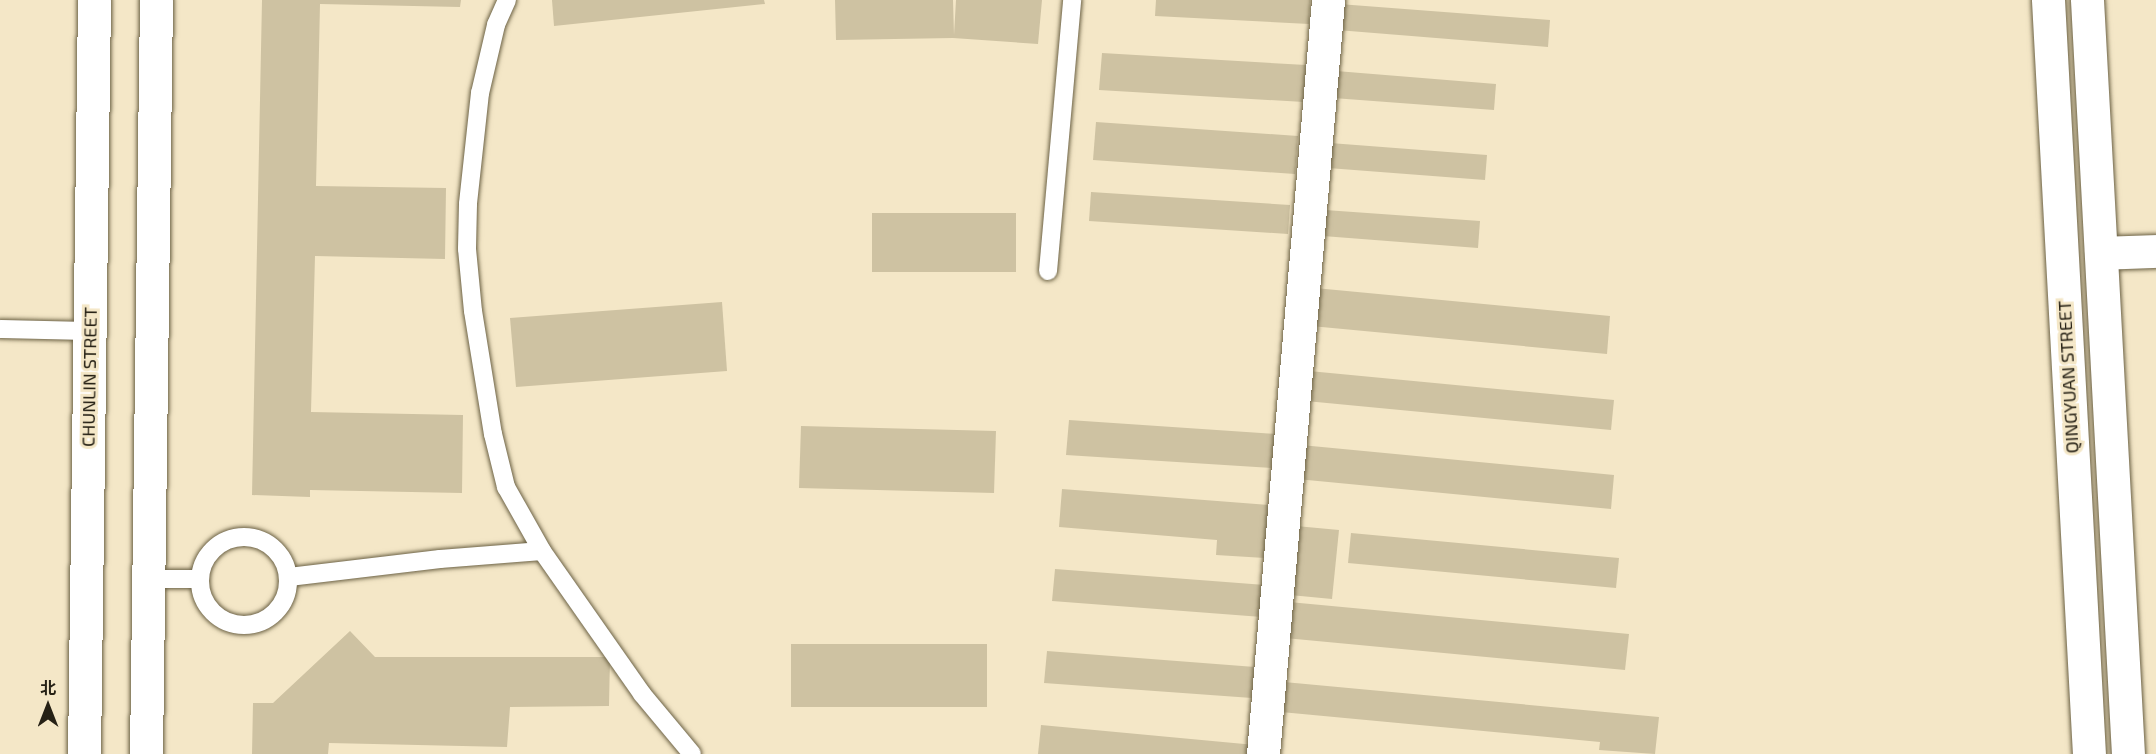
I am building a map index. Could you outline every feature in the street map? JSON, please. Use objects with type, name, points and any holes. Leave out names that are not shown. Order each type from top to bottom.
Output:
[{"type":"main road","name":"CHUNLIN STREET","points":[[84,754],[94,0]]},
{"type":"main road","points":[[146,754],[156,0]]},
{"type":"main road","points":[[1263,754],[1328,0]]},
{"type":"main road","name":"QINGYUAN STREET","points":[[2048,0],[2089,754]]},
{"type":"main road","points":[[2087,0],[2128,754]]},
{"type":"main road","points":[[2101,253],[2156,251]]},
{"type":"lane","points":[[507,0],[496,25],[480,93],[468,204],[467,249],[473,311],[496,444],[506,487],[542,551],[642,694],[692,754]]},
{"type":"lane","points":[[1048,271],[1072,0]]},
{"type":"lane","points":[[0,329],[89,331]]},
{"type":"lane","points":[[247,537],[261,540],[273,547],[281,556],[289,577],[285,600],[276,613],[263,621],[249,625],[234,624],[220,618],[205,601],[200,579],[210,553],[220,543],[247,537]]},
{"type":"lane","points":[[289,577],[440,559],[542,551]]},
{"type":"lane","points":[[148,579],[200,579]]},
{"type":"building","points":[[262,0],[461,0],[460,7],[320,4],[316,186],[446,188],[445,259],[315,256],[311,412],[463,415],[462,493],[310,490],[310,497],[252,495]]},
{"type":"building","points":[[552,0],[764,0],[765,4],[554,26]]},
{"type":"building","points":[[835,0],[953,0],[954,35],[956,0],[1042,0],[1038,44],[953,38],[836,40]]},
{"type":"building","points":[[1156,0],[1310,0],[1309,24],[1155,16]]},
{"type":"building","points":[[1339,4],[1550,20],[1548,47],[1337,30]]},
{"type":"building","points":[[1102,53],[1306,65],[1304,102],[1099,90]]},
{"type":"building","points":[[1336,71],[1496,84],[1494,110],[1333,98]]},
{"type":"building","points":[[1096,122],[1298,136],[1295,174],[1093,160]]},
{"type":"building","points":[[1330,143],[1487,155],[1485,180],[1328,168]]},
{"type":"building","points":[[1091,192],[1290,205],[1288,234],[1089,221]]},
{"type":"building","points":[[1325,210],[1480,221],[1478,248],[1323,236]]},
{"type":"building","points":[[872,213],[1016,213],[1016,272],[872,272]]},
{"type":"building","points":[[1315,288],[1610,316],[1607,354],[1311,326]]},
{"type":"building","points":[[722,302],[727,371],[516,387],[510,318]]},
{"type":"building","points":[[1309,371],[1614,400],[1611,430],[1306,401]]},
{"type":"building","points":[[1069,420],[1277,434],[1274,468],[1066,455]]},
{"type":"building","points":[[801,426],[996,431],[994,493],[799,488]]},
{"type":"building","points":[[1301,445],[1614,475],[1611,509],[1297,479]]},
{"type":"building","points":[[1062,489],[1269,505],[1265,558],[1216,555],[1217,540],[1059,527]]},
{"type":"building","points":[[1296,526],[1339,530],[1332,599],[1290,595]]},
{"type":"building","points":[[1351,533],[1619,558],[1616,588],[1348,563]]},
{"type":"building","points":[[1055,569],[1265,585],[1262,617],[1052,601]]},
{"type":"building","points":[[1289,602],[1629,634],[1625,670],[1285,638]]},
{"type":"building","points":[[350,631],[375,657],[610,657],[609,706],[510,707],[507,747],[329,743],[328,754],[252,754],[253,703],[273,703]]},
{"type":"building","points":[[791,644],[987,644],[987,707],[791,707]]},
{"type":"building","points":[[1047,651],[1255,667],[1252,698],[1044,683]]},
{"type":"building","points":[[1284,682],[1659,717],[1655,754],[1599,750],[1600,742],[1281,712]]},
{"type":"building","points":[[1041,725],[1255,745],[1254,754],[1038,754]]}]
